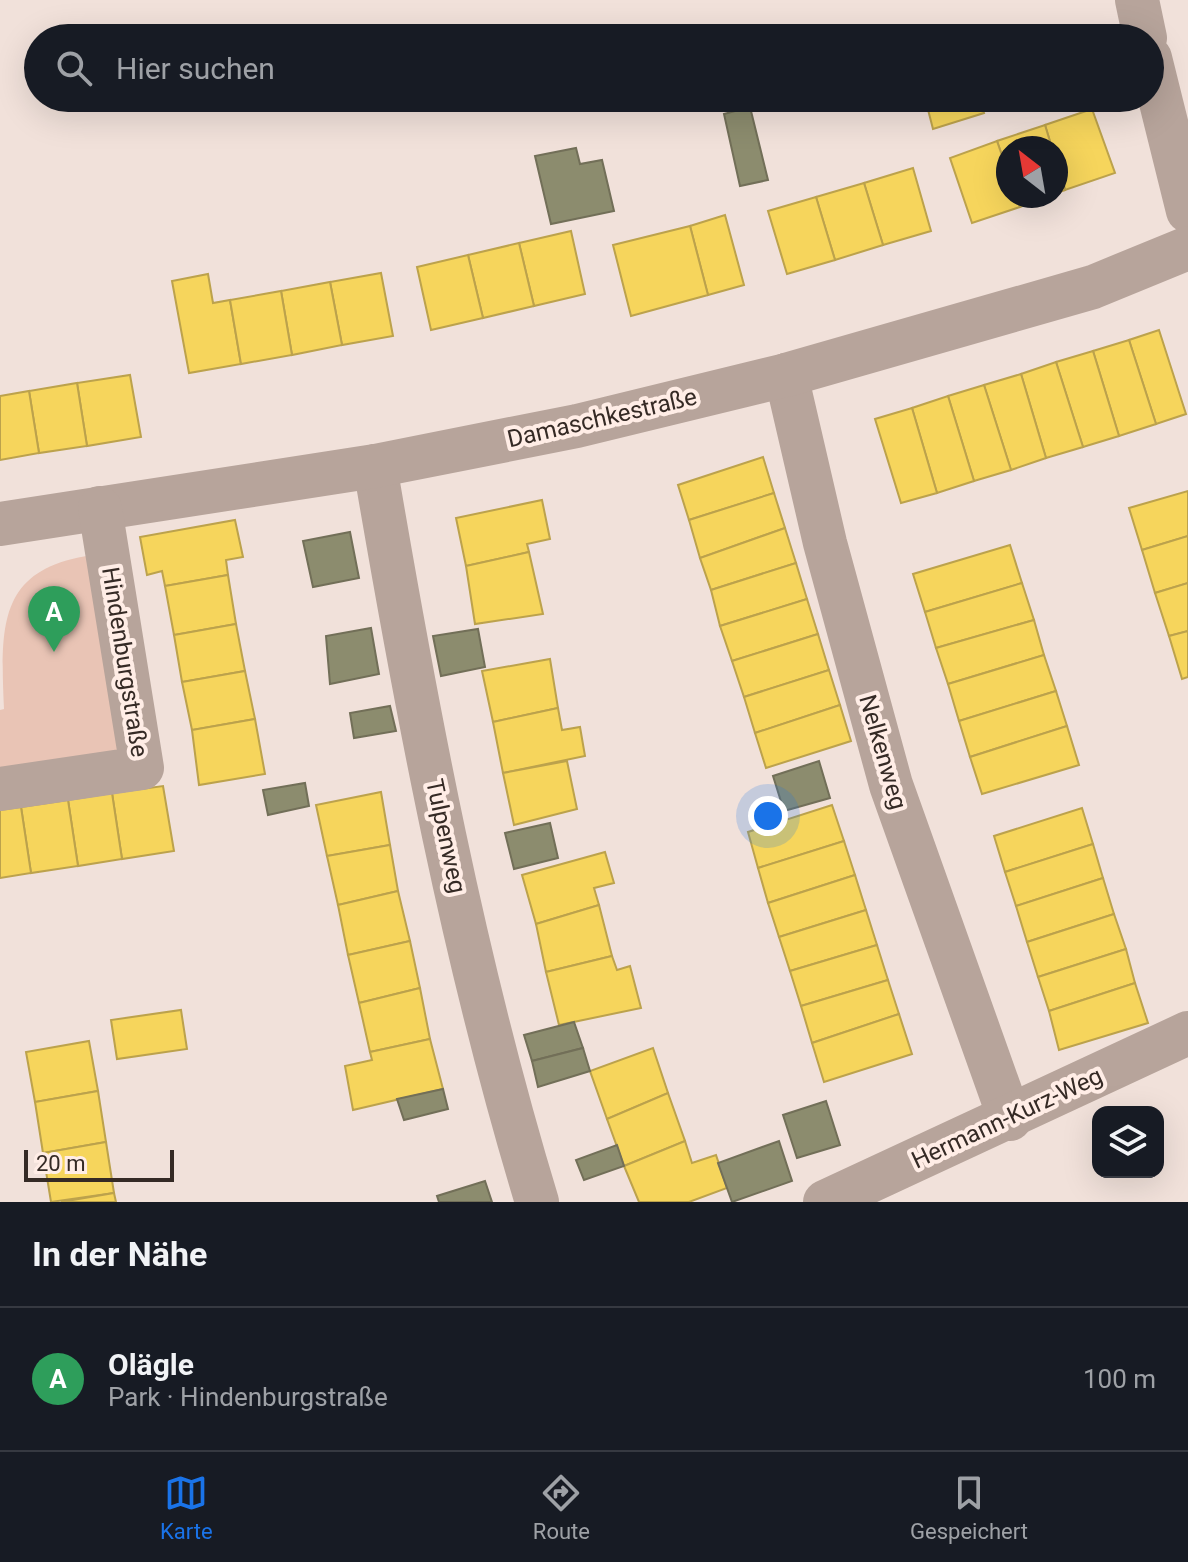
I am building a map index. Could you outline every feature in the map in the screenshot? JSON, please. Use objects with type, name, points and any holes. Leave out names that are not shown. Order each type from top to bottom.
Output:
[{"type":"street","points":[[1137,0],[1142,24]]},
{"type":"street","points":[[1163,112],[1188,211]]},
{"type":"street","name":"Damaschkestraße","points":[[0,524],[375,466],[577,426],[786,375],[1093,287],[1188,248]]},
{"type":"street","name":"Nelkenweg","points":[[786,375],[825,543],[891,785],[1010,1119]]},
{"type":"street","name":"Tulpenweg","points":[[375,466],[402,625],[455,884],[515,1129],[537,1202]]},
{"type":"street","name":"Hindenburgstraße","points":[[0,789],[142,768],[100,508]]},
{"type":"street","name":"Hermann-Kurz-Weg","points":[[825,1202],[1010,1119],[1188,1033]]},
{"type":"shaded area","points":[[92,555],[118,753],[0,777],[3,650],[12,604],[23,587],[39,573],[62,562]]},
{"type":"building: Wohnen","points":[[929,112],[984,113],[933,129]]},
{"type":"building: Wohnen","points":[[1083,112],[1093,112],[1115,173],[1068,189],[1068,136],[1048,136],[1045,125]]},
{"type":"building: Wohnen","points":[[1045,125],[1048,136],[1012,136]]},
{"type":"building: Wohnen","points":[[996,141],[996,208],[1017,208],[972,223],[950,158]]},
{"type":"building: Wohnen","points":[[913,168],[931,231],[883,245],[864,183]]},
{"type":"building: Wohnen","points":[[864,183],[883,245],[835,260],[816,197]]},
{"type":"building: Wohnen","points":[[816,197],[835,260],[787,274],[768,211]]},
{"type":"building: Wohnen","points":[[725,215],[744,285],[708,295],[690,226]]},
{"type":"building: Wohnen","points":[[690,226],[708,295],[631,316],[613,245]]},
{"type":"building: Wohnen","points":[[571,231],[585,294],[534,306],[519,243]]},
{"type":"building: Wohnen","points":[[519,243],[534,306],[483,318],[468,255]]},
{"type":"building: Wohnen","points":[[468,255],[483,318],[431,330],[417,267]]},
{"type":"building: Wohnen","points":[[381,273],[393,336],[342,345],[330,282]]},
{"type":"building: Wohnen","points":[[208,274],[213,303],[230,300],[241,364],[189,373],[172,281]]},
{"type":"building: Wohnen","points":[[330,282],[342,345],[292,355],[281,291]]},
{"type":"building: Wohnen","points":[[281,291],[292,355],[241,364],[230,300]]},
{"type":"building: Wohnen","points":[[1159,330],[1186,414],[1156,424],[1129,340]]},
{"type":"building: Wohnen","points":[[1129,340],[1156,424],[1119,436],[1093,351]]},
{"type":"building: Wohnen","points":[[1093,351],[1119,436],[1083,447],[1056,362]]},
{"type":"building: Wohnen","points":[[1056,362],[1083,447],[1046,458],[1021,374]]},
{"type":"building: Wohnen","points":[[1021,374],[1046,458],[1011,470],[984,385]]},
{"type":"building: Wohnen","points":[[130,375],[141,437],[87,446],[77,383]]},
{"type":"building: Wohnen","points":[[77,383],[87,446],[39,453],[29,391]]},
{"type":"building: Wohnen","points":[[984,385],[1011,470],[974,481],[948,396]]},
{"type":"building: Wohnen","points":[[29,391],[39,453],[0,460],[0,396]]},
{"type":"building: Wohnen","points":[[948,396],[974,481],[937,493],[912,408]]},
{"type":"building: Wohnen","points":[[912,408],[937,493],[901,503],[875,419]]},
{"type":"building: Wohnen","points":[[763,457],[774,493],[689,520],[678,485]]},
{"type":"building: Wohnen","points":[[1188,491],[1188,536],[1142,550],[1129,508]]},
{"type":"building: Wohnen","points":[[774,493],[785,528],[700,558],[689,520]]},
{"type":"building: Wohnen","points":[[542,500],[550,539],[527,544],[529,552],[466,566],[456,518]]},
{"type":"building: Wohnen","points":[[235,520],[243,557],[226,560],[228,575],[165,586],[162,571],[147,575],[140,537]]},
{"type":"building: Wohnen","points":[[785,528],[796,563],[711,590],[700,558]]},
{"type":"building: Wohnen","points":[[1188,536],[1188,583],[1155,593],[1142,550]]},
{"type":"building: Wohnen","points":[[1010,545],[1022,583],[925,612],[913,574]]},
{"type":"building: Wohnen","points":[[529,552],[543,614],[475,624],[466,566]]},
{"type":"building: Wohnen","points":[[796,563],[807,599],[720,626],[711,590]]},
{"type":"building: Wohnen","points":[[228,575],[236,624],[174,635],[165,586]]},
{"type":"building: Wohnen","points":[[1022,583],[1034,620],[936,648],[925,612]]},
{"type":"building: Wohnen","points":[[1188,583],[1188,631],[1169,636],[1155,593]]},
{"type":"building: Wohnen","points":[[807,599],[818,634],[732,661],[720,626]]},
{"type":"building: Wohnen","points":[[1034,620],[1044,655],[948,684],[936,648]]},
{"type":"building: Wohnen","points":[[236,624],[245,671],[182,682],[174,635]]},
{"type":"building: Wohnen","points":[[1188,631],[1188,677],[1182,679],[1169,636]]},
{"type":"building: Wohnen","points":[[818,634],[829,670],[744,697],[732,661]]},
{"type":"building: Wohnen","points":[[1044,655],[1056,691],[959,721],[948,684]]},
{"type":"building: Wohnen","points":[[550,659],[558,708],[493,722],[482,671]]},
{"type":"building: Wohnen","points":[[829,670],[840,705],[755,733],[744,697]]},
{"type":"building: Wohnen","points":[[245,671],[255,719],[192,730],[182,682]]},
{"type":"building: Wohnen","points":[[1056,691],[1067,726],[970,757],[959,721]]},
{"type":"building: Wohnen","points":[[840,705],[851,741],[766,768],[755,733]]},
{"type":"building: Wohnen","points":[[558,708],[562,730],[580,727],[585,756],[503,773],[493,722]]},
{"type":"building: Wohnen","points":[[255,719],[265,774],[199,785],[192,730]]},
{"type":"building: Wohnen","points":[[1067,726],[1079,765],[982,794],[970,757]]},
{"type":"building: Wohnen","points":[[567,761],[577,809],[514,825],[503,773]]},
{"type":"building: Wohnen","points":[[163,786],[174,851],[122,859],[112,793]]},
{"type":"building: Wohnen","points":[[381,792],[390,845],[327,856],[316,805]]},
{"type":"building: Wohnen","points":[[112,793],[122,859],[78,866],[68,800]]},
{"type":"building: Wohnen","points":[[68,800],[78,866],[31,873],[21,807]]},
{"type":"building: Wohnen","points":[[832,805],[844,841],[758,868],[748,832]]},
{"type":"building: Wohnen","points":[[21,807],[31,873],[0,878],[0,810]]},
{"type":"building: Wohnen","points":[[1082,808],[1093,844],[1005,872],[994,836]]},
{"type":"building: Wohnen","points":[[844,841],[855,875],[768,903],[758,868]]},
{"type":"building: Wohnen","points":[[1093,844],[1103,878],[1016,906],[1005,872]]},
{"type":"building: Wohnen","points":[[390,845],[398,891],[338,905],[327,856]]},
{"type":"building: Wohnen","points":[[605,852],[614,883],[594,888],[599,905],[536,924],[522,875]]},
{"type":"building: Wohnen","points":[[855,875],[866,910],[779,937],[768,903]]},
{"type":"building: Wohnen","points":[[1103,878],[1114,914],[1027,942],[1016,906]]},
{"type":"building: Wohnen","points":[[398,891],[410,941],[348,955],[338,905]]},
{"type":"building: Wohnen","points":[[599,905],[612,956],[546,972],[536,924]]},
{"type":"building: Wohnen","points":[[866,910],[877,945],[790,971],[779,937]]},
{"type":"building: Wohnen","points":[[1114,914],[1126,949],[1038,977],[1027,942]]},
{"type":"building: Wohnen","points":[[410,941],[420,988],[359,1003],[348,955]]},
{"type":"building: Wohnen","points":[[877,945],[888,980],[801,1006],[790,971]]},
{"type":"building: Wohnen","points":[[1126,949],[1135,983],[1049,1011],[1038,977]]},
{"type":"building: Wohnen","points":[[612,956],[617,970],[630,966],[641,1008],[559,1025],[546,972]]},
{"type":"building: Wohnen","points":[[888,980],[899,1014],[812,1043],[801,1006]]},
{"type":"building: Wohnen","points":[[1135,983],[1148,1023],[1059,1050],[1049,1011]]},
{"type":"building: Wohnen","points":[[420,988],[430,1039],[370,1052],[359,1003]]},
{"type":"building: Wohnen","points":[[181,1010],[187,1049],[117,1059],[111,1020]]},
{"type":"building: Wohnen","points":[[899,1014],[912,1054],[824,1082],[812,1043]]},
{"type":"building: Wohnen","points":[[430,1039],[443,1089],[353,1110],[345,1066],[372,1060],[370,1052]]},
{"type":"building: Wohnen","points":[[89,1041],[98,1091],[35,1102],[26,1052]]},
{"type":"building: Wohnen","points":[[653,1048],[668,1093],[607,1119],[590,1071]]},
{"type":"building: Wohnen","points":[[98,1091],[106,1142],[43,1153],[35,1102]]},
{"type":"building: Wohnen","points":[[668,1093],[685,1141],[624,1166],[607,1119]]},
{"type":"building: Wohnen","points":[[685,1141],[692,1163],[716,1155],[727,1188],[689,1202],[639,1202],[624,1166]]},
{"type":"building: Wohnen","points":[[106,1142],[114,1193],[51,1202],[43,1153]]},
{"type":"building: Wohnen","points":[[114,1193],[116,1202],[61,1202]]},
{"type":"building: Industrie","points":[[751,112],[768,180],[740,186],[724,114]]},
{"type":"building: Industrie","points":[[576,148],[580,164],[602,160],[614,211],[551,224],[535,156]]},
{"type":"building: Industrie","points":[[350,532],[359,578],[313,587],[303,541]]},
{"type":"building: Industrie","points":[[371,628],[379,674],[330,684],[326,636]]},
{"type":"building: Industrie","points":[[478,629],[485,667],[441,676],[433,636]]},
{"type":"building: Industrie","points":[[390,706],[396,731],[354,738],[350,713]]},
{"type":"building: Industrie","points":[[819,761],[830,798],[784,811],[773,776]]},
{"type":"building: Industrie","points":[[305,783],[309,806],[268,815],[263,790]]},
{"type":"building: Industrie","points":[[550,823],[558,858],[514,869],[505,833]]},
{"type":"building: Industrie","points":[[574,1022],[583,1048],[532,1061],[524,1035]]},
{"type":"building: Industrie","points":[[583,1048],[590,1071],[538,1087],[532,1061]]},
{"type":"building: Industrie","points":[[443,1089],[448,1109],[404,1120],[397,1099]]},
{"type":"building: Industrie","points":[[826,1101],[840,1145],[797,1158],[783,1115]]},
{"type":"building: Industrie","points":[[779,1141],[792,1181],[732,1202],[718,1163]]},
{"type":"building: Industrie","points":[[617,1145],[624,1166],[584,1180],[576,1160]]},
{"type":"building: Industrie","points":[[485,1181],[492,1202],[439,1202],[437,1196]]},
{"type":"place","name":"Olägle","points":[[54,652]]}]
